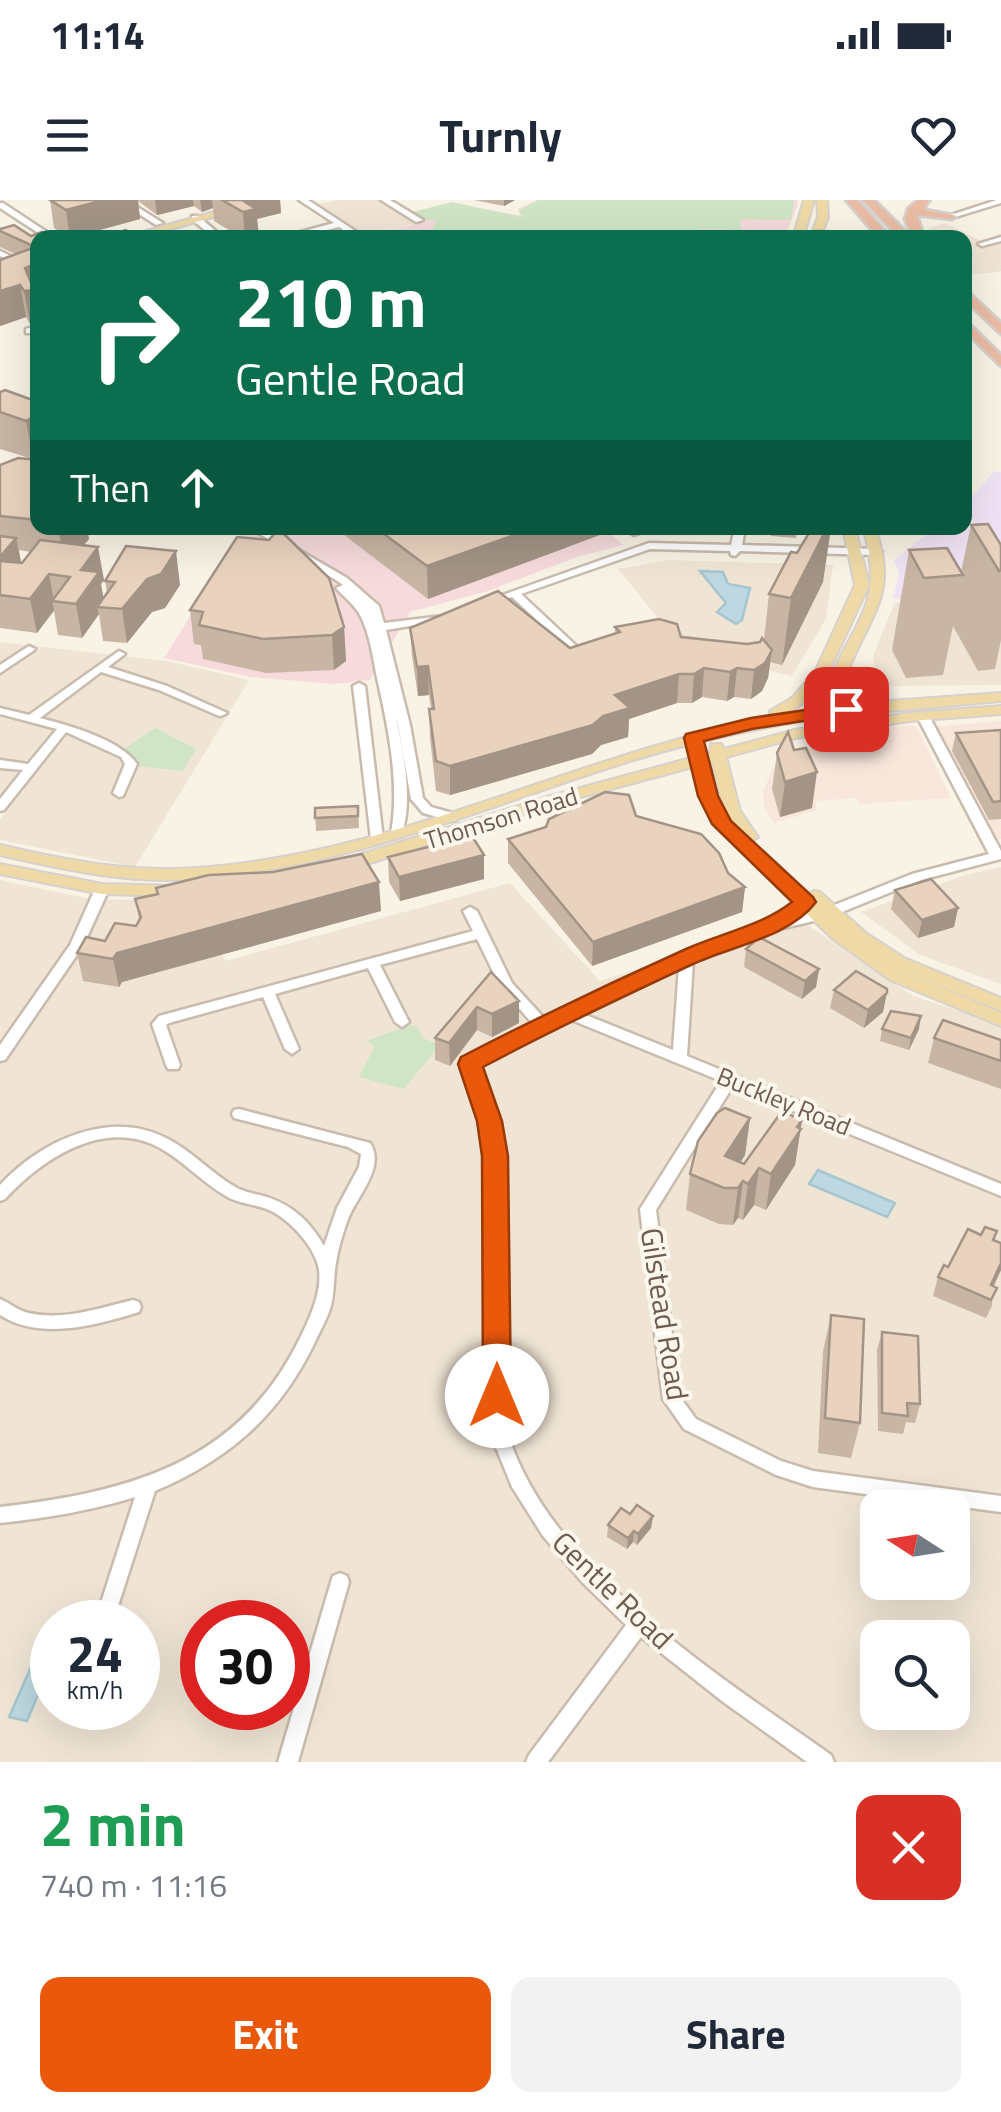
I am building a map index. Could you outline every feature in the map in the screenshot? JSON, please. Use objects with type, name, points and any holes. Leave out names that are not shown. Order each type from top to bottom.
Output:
[{"type":"highway","points":[[868,200],[899,230]]},
{"type":"highway","points":[[922,202],[921,214],[952,216]]},
{"type":"highway","points":[[915,230],[910,219],[922,202]]},
{"type":"highway","points":[[847,203],[879,230]]},
{"type":"highway","points":[[847,203],[861,230]]},
{"type":"highway","points":[[972,299],[1001,330]]},
{"type":"highway","points":[[972,331],[1001,362]]},
{"type":"main road","points":[[152,230],[248,200]]},
{"type":"main road","points":[[195,216],[266,200]]},
{"type":"main road","points":[[801,230],[810,200]]},
{"type":"main road","points":[[819,230],[822,200]]},
{"type":"main road","points":[[138,230],[159,223]]},
{"type":"main road","points":[[16,280],[30,274]]},
{"type":"main road","points":[[819,720],[816,691],[822,671],[862,584],[851,535]]},
{"type":"main road","points":[[839,718],[835,685],[872,605],[878,583],[877,552],[871,535]]},
{"type":"main road","points":[[842,665],[854,689],[886,705]]},
{"type":"main road","points":[[751,724],[797,701],[822,671]]},
{"type":"main road","name":"Thomson Road","points":[[839,718],[886,705],[1001,697]]},
{"type":"main road","name":"Thomson Road","points":[[0,850],[117,873],[246,869],[397,833],[693,738],[751,724],[1001,710]]},
{"type":"main road","name":"Thomson Road","points":[[315,875],[819,720]]},
{"type":"main road","points":[[712,734],[740,828],[864,956],[896,976],[1001,1020]]},
{"type":"main road","points":[[693,738],[708,796],[722,824],[820,912],[898,962],[1001,1005]]},
{"type":"main road","points":[[0,868],[102,890],[166,892],[247,886]]},
{"type":"street","points":[[122,200],[159,223]]},
{"type":"street","points":[[303,200],[349,230]]},
{"type":"street","points":[[385,200],[419,220]]},
{"type":"street","points":[[952,216],[1001,201]]},
{"type":"street","points":[[0,205],[39,230]]},
{"type":"street","points":[[195,216],[211,230]]},
{"type":"street","points":[[315,230],[340,224]]},
{"type":"street","points":[[982,244],[1001,239]]},
{"type":"street","points":[[0,253],[30,268]]},
{"type":"street","points":[[266,535],[351,585],[374,608],[414,628]]},
{"type":"street","points":[[739,550],[740,535]]},
{"type":"street","points":[[475,609],[649,546],[877,552]]},
{"type":"street","points":[[324,570],[360,606],[386,653],[417,799],[427,810],[452,816]]},
{"type":"street","points":[[510,598],[587,662],[567,658],[510,598]]},
{"type":"street","points":[[374,608],[394,736],[402,815],[397,833]]},
{"type":"street","points":[[376,631],[414,628],[454,616]]},
{"type":"street","points":[[386,653],[414,628]]},
{"type":"street","points":[[0,670],[29,650]]},
{"type":"street","points":[[32,718],[119,654]]},
{"type":"street","points":[[102,670],[163,688],[221,713]]},
{"type":"street","points":[[358,686],[377,838]]},
{"type":"street","points":[[0,711],[64,727],[129,759],[131,764],[119,794]]},
{"type":"street","points":[[680,1058],[686,958],[781,921],[998,856],[924,716]]},
{"type":"street","points":[[0,807],[64,727]]},
{"type":"street","points":[[0,764],[32,768]]},
{"type":"street","points":[[0,1056],[76,946],[102,890]]},
{"type":"street","points":[[470,911],[506,985],[542,1025]]},
{"type":"street","points":[[173,1065],[160,1021],[482,933]]},
{"type":"street","name":"Gentle Road","points":[[686,958],[566,1012],[473,1060],[468,1067],[490,1121],[495,1156],[497,1428],[504,1454],[536,1514],[577,1565],[640,1622],[824,1762]]},
{"type":"street","points":[[373,964],[402,1022]]},
{"type":"street","points":[[267,992],[292,1048]]},
{"type":"street","name":"Buckley Road","points":[[566,1012],[1001,1190]]},
{"type":"street","name":"Gilstead Road","points":[[730,1079],[648,1208],[672,1400],[680,1413],[690,1424],[771,1464],[812,1478],[1001,1504]]},
{"type":"street","points":[[0,1515],[82,1506],[147,1487],[204,1460],[246,1426],[279,1391],[302,1354],[323,1306],[326,1264],[343,1212],[367,1167],[369,1153],[350,1142],[239,1114]]},
{"type":"street","points":[[0,1195],[35,1159],[68,1142],[120,1132],[146,1136],[162,1142],[232,1193],[291,1212],[326,1264]]},
{"type":"street","points":[[0,1306],[12,1315],[67,1322],[132,1307]]},
{"type":"street","points":[[111,1600],[147,1487]]},
{"type":"street","points":[[288,1762],[340,1582]]},
{"type":"street","points":[[536,1762],[640,1622]]},
{"type":"shaded area","points":[[380,200],[417,223],[387,230],[358,230],[317,204]]},
{"type":"shaded area","points":[[537,200],[797,200],[798,204],[788,230],[390,230],[479,208],[521,216],[518,209]]},
{"type":"shaded area","points":[[945,223],[959,230],[929,230]]},
{"type":"shaded area","points":[[972,236],[991,246],[1001,243],[1001,271],[972,275]]},
{"type":"shaded area","points":[[995,471],[1001,472],[1001,614],[893,598],[899,572],[894,560],[926,535],[972,535],[972,496]]},
{"type":"shaded area","points":[[241,535],[612,535],[623,545],[577,557],[488,591],[410,612],[370,680],[335,684],[251,677],[164,658]]},
{"type":"shaded area","points":[[669,560],[833,565],[826,619],[792,676],[686,653],[618,569]]},
{"type":"shaded area","points":[[895,602],[1001,621],[1001,685],[884,686],[876,677],[873,656]]},
{"type":"shaded area","points":[[0,642],[167,661],[249,680],[135,867],[0,840],[0,819],[28,783],[16,781],[0,796]]},
{"type":"shaded area","points":[[1001,721],[1001,839],[980,842],[929,727]]},
{"type":"shaded area","points":[[917,727],[951,798],[860,804],[857,798],[815,801],[817,810],[774,823],[765,809],[763,793],[772,769],[788,754],[834,743],[888,740],[884,728]]},
{"type":"shaded area","points":[[1001,867],[1001,984],[920,955],[861,912],[965,875]]},
{"type":"shaded area","points":[[0,880],[90,899],[157,900],[217,943],[225,961],[510,883],[600,981],[796,917],[913,996],[1001,1024],[1001,1762],[0,1762]]},
{"type":"green space","points":[[539,200],[794,200],[791,220],[740,219],[741,230],[432,230],[436,219],[427,221],[412,212],[452,202],[522,217],[519,210]]},
{"type":"green space","points":[[155,728],[196,749],[183,771],[136,766],[123,750]]},
{"type":"green space","points":[[411,1025],[418,1027],[423,1038],[440,1045],[404,1089],[359,1077],[375,1046],[366,1041]]},
{"type":"water","points":[[700,571],[723,572],[728,584],[750,588],[742,620],[736,624],[717,612],[726,603]]},
{"type":"water","points":[[818,1170],[895,1203],[887,1217],[809,1184]]},
{"type":"water","points":[[30,1669],[27,1721],[9,1717]]},
{"type":"building","points":[[50,200],[104,200],[66,210]]},
{"type":"building","points":[[222,200],[242,200],[256,209],[243,212]]},
{"type":"building","points":[[14,225],[30,235],[30,245],[0,231]]},
{"type":"building","points":[[30,249],[30,266],[25,268],[30,290],[24,291],[20,285],[0,291],[0,260]]},
{"type":"building","points":[[5,390],[30,399],[30,419],[26,421],[0,412],[0,392]]},
{"type":"building","points":[[18,458],[30,459],[30,519],[0,516],[0,465]]},
{"type":"building","points":[[988,524],[1001,545],[1001,570],[999,571],[972,525]]},
{"type":"building","points":[[273,535],[285,535],[329,578],[344,627],[332,635],[263,639],[199,625],[203,612],[190,610],[237,537],[269,540]]},
{"type":"building","points":[[385,535],[514,535],[427,566]]},
{"type":"building","points":[[808,535],[823,535],[791,598],[769,594],[791,552],[797,553]]},
{"type":"building","points":[[0,536],[16,538],[0,557]]},
{"type":"building","points":[[40,540],[98,547],[81,570],[99,572],[76,604],[52,601],[70,577],[49,574],[30,599],[0,595],[0,561],[22,563]]},
{"type":"building","points":[[126,546],[176,551],[161,574],[147,579],[122,609],[97,607],[115,582],[105,581]]},
{"type":"building","points":[[947,548],[963,575],[924,578],[909,550]]},
{"type":"building","points":[[498,591],[570,648],[620,632],[615,627],[659,619],[677,624],[681,637],[747,644],[762,638],[772,650],[765,663],[754,670],[704,668],[694,674],[679,674],[615,695],[630,708],[603,716],[593,725],[450,766],[436,761],[428,666],[417,667],[410,628]]},
{"type":"building","points":[[1001,730],[1001,801],[993,802],[956,733]]},
{"type":"building","points":[[788,732],[794,750],[806,748],[817,772],[785,782],[777,753]]},
{"type":"building","points":[[605,792],[629,795],[636,816],[701,834],[719,853],[728,873],[745,887],[593,942],[508,839],[546,827],[549,819]]},
{"type":"building","points":[[358,806],[358,816],[315,818],[315,808]]},
{"type":"building","points":[[472,836],[484,855],[399,877],[388,857]]},
{"type":"building","points":[[362,854],[379,882],[117,953],[113,959],[77,953],[86,937],[105,941],[115,923],[136,926],[141,917],[135,899],[158,894],[156,888],[209,875],[273,872]]},
{"type":"building","points":[[931,879],[958,908],[922,920],[895,890]]},
{"type":"building","points":[[759,937],[819,969],[805,981],[746,949]]},
{"type":"building","points":[[856,971],[887,989],[868,1010],[834,990]]},
{"type":"building","points":[[491,972],[519,1001],[492,1014],[477,1007],[449,1043],[435,1038]]},
{"type":"building","points":[[891,1011],[921,1016],[911,1038],[882,1029]]},
{"type":"building","points":[[943,1020],[1001,1040],[1001,1061],[934,1038]]},
{"type":"building","points":[[725,1108],[750,1118],[725,1156],[744,1164],[782,1111],[802,1120],[797,1127],[801,1129],[771,1174],[759,1168],[748,1184],[743,1181],[738,1188],[724,1188],[690,1174],[698,1141],[717,1113]]},
{"type":"building","points":[[985,1227],[997,1231],[993,1240],[1001,1243],[1001,1263],[991,1285],[997,1288],[991,1300],[938,1277],[944,1265],[948,1267],[968,1229],[981,1235]]},
{"type":"building","points":[[831,1315],[864,1319],[860,1423],[825,1418]]},
{"type":"building","points":[[882,1332],[918,1336],[920,1404],[907,1403],[908,1416],[882,1413]]},
{"type":"building","points":[[637,1505],[653,1516],[638,1534],[634,1531],[628,1538],[608,1525],[621,1508],[630,1514]]},
{"type":"route","points":[[497,1396],[495,1156],[490,1121],[468,1067],[473,1060],[566,1012],[711,947],[781,921],[806,902],[722,824],[708,796],[693,738],[846,709]]}]
